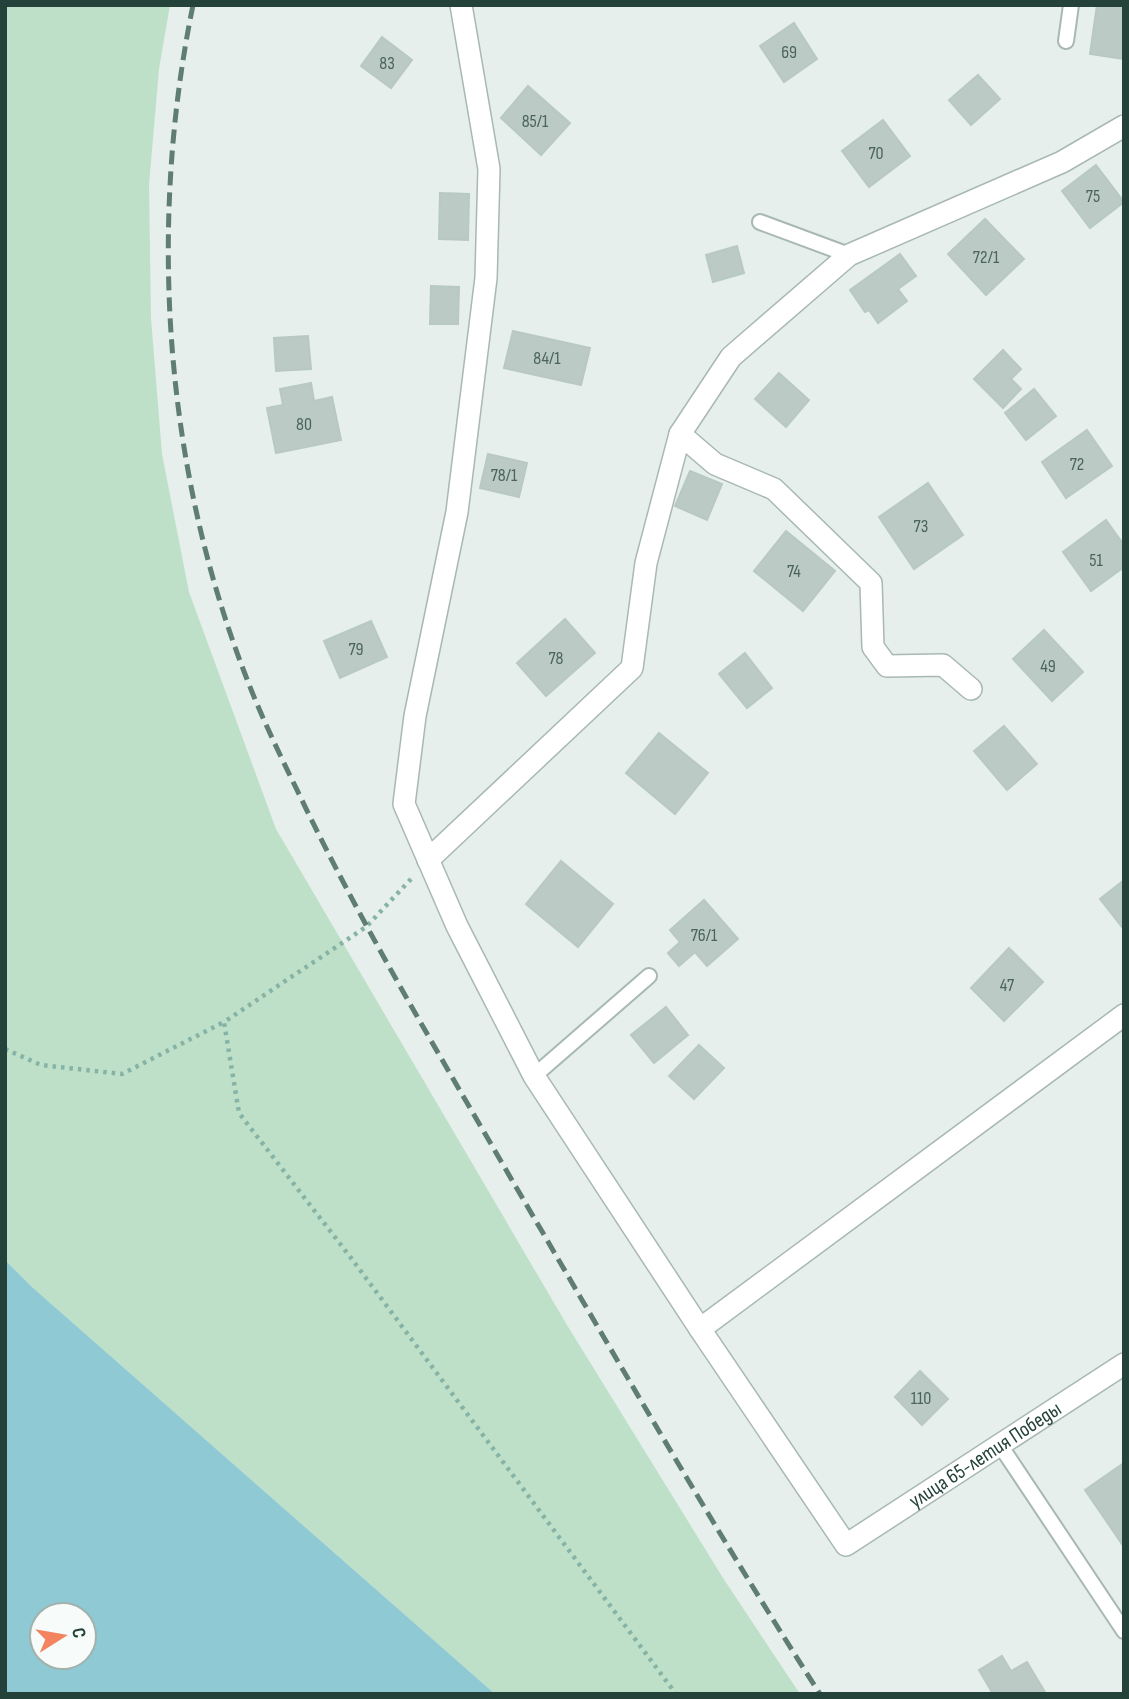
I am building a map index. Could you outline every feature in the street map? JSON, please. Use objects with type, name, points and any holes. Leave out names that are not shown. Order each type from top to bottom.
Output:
[{"type":"street","points":[[461,5],[489,169],[486,278],[457,512],[415,716],[404,804],[457,926],[534,1076],[700,1329],[1124,1015]]},
{"type":"street","points":[[428,860],[632,668],[646,563],[680,434],[731,357],[849,255],[1062,162],[1124,126]]},
{"type":"street","points":[[680,434],[715,464],[774,489],[871,583],[873,647],[887,666],[943,665],[971,689]]},
{"type":"street","name":"улица 65-летия Победы","points":[[700,1329],[846,1545],[1124,1364]]},
{"type":"lane","points":[[1066,41],[1071,5]]},
{"type":"lane","points":[[761,222],[849,255]]},
{"type":"lane","points":[[534,1076],[649,976]]},
{"type":"lane","points":[[1000,1445],[1124,1631]]},
{"type":"path","points":[[5,1049],[41,1065],[122,1074],[224,1022],[366,927],[428,860]]},
{"type":"path","points":[[224,1022],[239,1113],[351,1258],[676,1694]]},
{"type":"green space","points":[[5,5],[170,5],[159,69],[149,185],[151,318],[162,454],[189,592],[276,829],[567,1325],[723,1578],[800,1694],[495,1694],[32,1287],[5,1260]]},
{"type":"water","points":[[5,1260],[32,1287],[495,1694],[5,1694]]},
{"type":"building","points":[[1097,5],[1124,5],[1124,59],[1090,54]]},
{"type":"building","points":[[794,23],[817,59],[784,82],[760,46]]},
{"type":"building","points":[[382,37],[412,60],[391,88],[361,66]]},
{"type":"building","points":[[978,75],[1000,99],[971,125],[949,100]]},
{"type":"building","points":[[528,86],[570,123],[541,155],[501,118]]},
{"type":"building","points":[[883,120],[910,156],[869,187],[842,151]]},
{"type":"building","points":[[1096,165],[1124,202],[1090,228],[1062,191]]},
{"type":"building","points":[[440,193],[469,194],[468,240],[439,239]]},
{"type":"building","points":[[985,219],[1024,259],[986,295],[948,254]]},
{"type":"building","points":[[737,246],[744,273],[713,282],[706,255]]},
{"type":"building","points":[[900,254],[916,276],[898,289],[907,301],[878,323],[869,310],[865,312],[850,290]]},
{"type":"building","points":[[431,286],[459,287],[458,324],[430,324]]},
{"type":"building","points":[[513,331],[590,348],[581,385],[504,368]]},
{"type":"building","points":[[308,336],[311,369],[276,371],[274,338]]},
{"type":"building","points":[[1003,350],[1021,369],[1011,379],[1021,389],[1003,408],[974,379]]},
{"type":"building","points":[[779,373],[809,400],[786,427],[755,399]]},
{"type":"building","points":[[311,383],[314,401],[332,397],[341,440],[276,453],[267,408],[283,405],[280,389]]},
{"type":"building","points":[[1034,389],[1056,416],[1026,440],[1005,413]]},
{"type":"building","points":[[1087,430],[1112,466],[1066,498],[1042,462]]},
{"type":"building","points":[[488,454],[527,463],[519,497],[480,488]]},
{"type":"building","points":[[690,471],[722,484],[707,520],[675,506]]},
{"type":"building","points":[[928,483],[963,535],[914,569],[879,517]]},
{"type":"building","points":[[1106,520],[1124,545],[1124,567],[1091,591],[1063,552]]},
{"type":"building","points":[[786,531],[835,571],[803,611],[754,571]]},
{"type":"building","points":[[565,619],[595,653],[546,696],[517,663]]},
{"type":"building","points":[[371,621],[387,657],[340,678],[324,641]]},
{"type":"building","points":[[1044,630],[1083,672],[1052,701],[1013,659]]},
{"type":"building","points":[[745,653],[772,688],[747,708],[719,674]]},
{"type":"building","points":[[1004,726],[1037,764],[1007,790],[974,751]]},
{"type":"building","points":[[659,733],[708,773],[675,814],[626,773]]},
{"type":"building","points":[[561,861],[613,904],[578,947],[526,904]]},
{"type":"building","points":[[1124,880],[1124,926],[1122,927],[1100,899]]},
{"type":"building","points":[[704,900],[738,939],[707,966],[695,952],[679,966],[668,953],[680,942],[670,930]]},
{"type":"building","points":[[1009,948],[1043,982],[1004,1021],[971,988]]},
{"type":"building","points":[[666,1007],[688,1035],[654,1063],[631,1035]]},
{"type":"building","points":[[699,1045],[724,1068],[694,1099],[669,1076]]},
{"type":"building","points":[[920,1371],[948,1399],[922,1425],[895,1397]]},
{"type":"building","points":[[1124,1463],[1124,1547],[1085,1490]]},
{"type":"building","points":[[1002,1656],[1011,1671],[1027,1662],[1045,1692],[993,1694],[979,1670]]},
{"type":"railway","points":[[193,5],[179,88],[171,173],[168,258],[172,343],[181,428],[196,512],[218,594],[245,674],[322,841],[400,986],[662,1436],[820,1694]]}]
